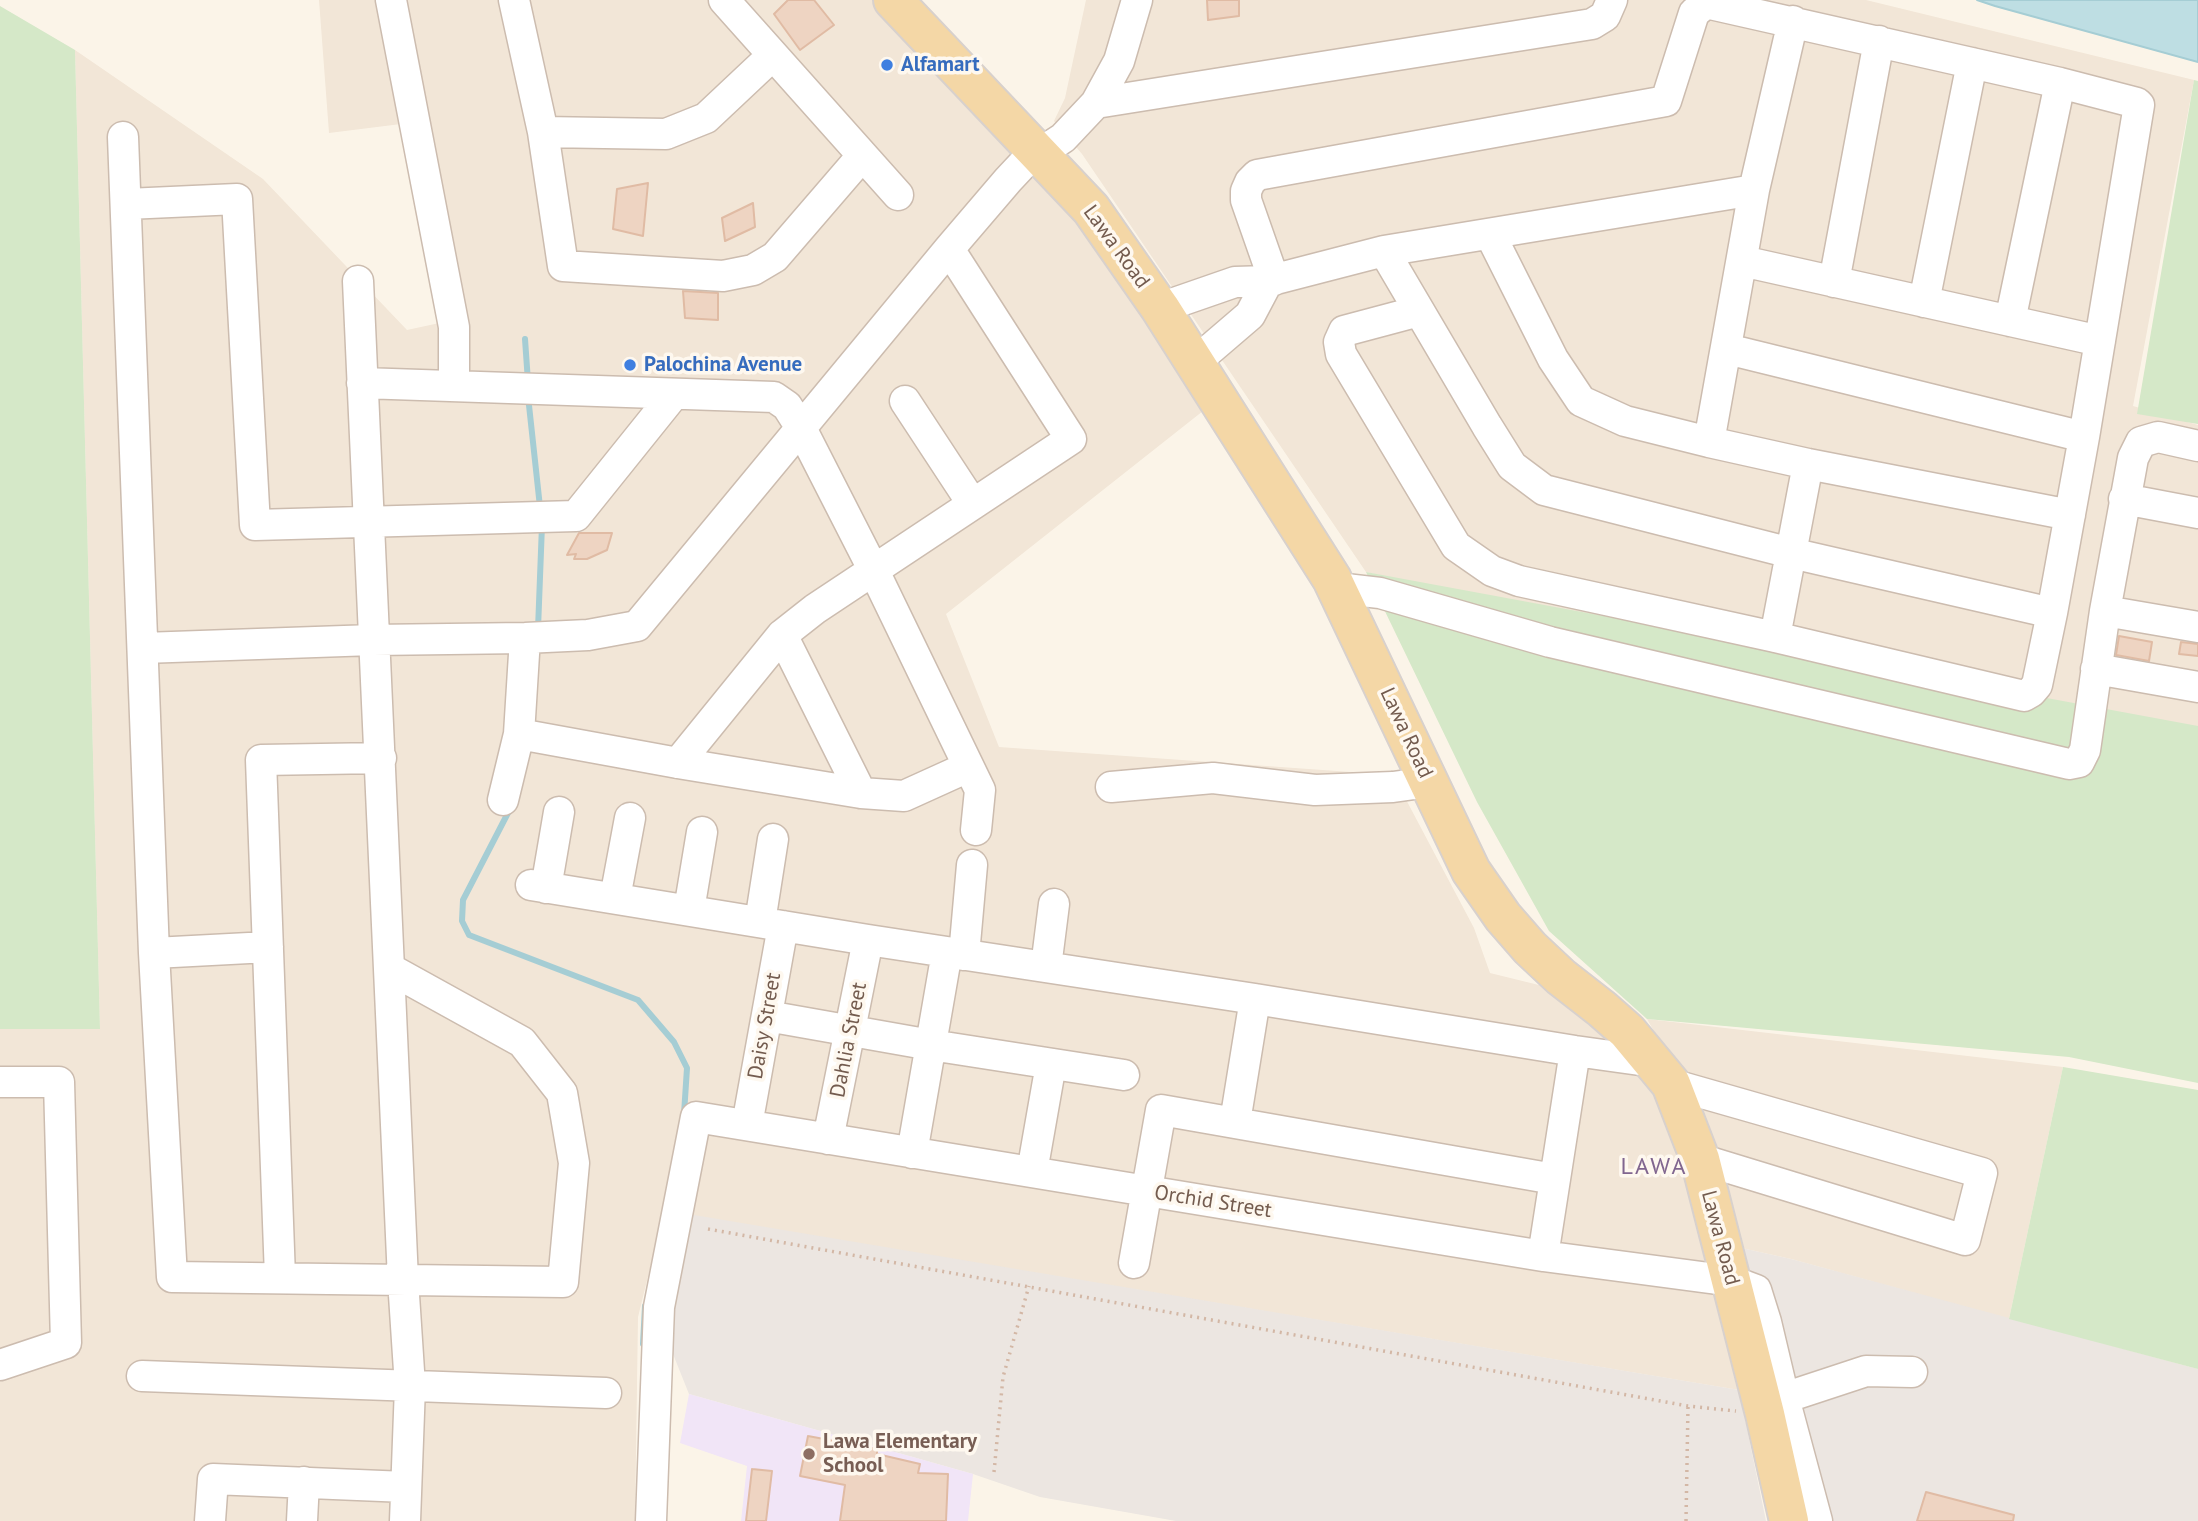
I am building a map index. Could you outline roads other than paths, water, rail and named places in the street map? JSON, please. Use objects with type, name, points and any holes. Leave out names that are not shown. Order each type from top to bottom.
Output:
[{"type":"main road","name":"Lawa Road","points":[[893,0],[1091,209],[1160,308],[1338,589],[1471,871],[1503,917],[1530,948],[1561,977],[1619,1024],[1663,1073],[1700,1159],[1732,1281],[1774,1406],[1789,1521]]},
{"type":"street","points":[[391,0],[454,327],[454,385]]},
{"type":"street","points":[[514,0],[543,132],[563,266],[723,276],[753,271],[775,257],[862,156]]},
{"type":"street","points":[[724,0],[898,195]]},
{"type":"street","points":[[143,648],[525,638],[588,635],[637,626],[949,249],[1023,164],[1063,138],[1096,103],[1119,61],[1137,0]]},
{"type":"street","points":[[1096,103],[1592,24],[1605,16],[1612,0]]},
{"type":"street","points":[[1194,363],[1250,315],[1271,280],[1246,200],[1246,191],[1257,175],[1666,101],[1694,13],[1706,3],[2060,83],[2139,105],[2052,613],[2037,685],[2024,696],[1775,637],[1519,581],[1492,571],[1456,546],[1341,354],[1339,342],[1344,331],[1419,311]]},
{"type":"street","points":[[1709,442],[1754,190],[1793,21]]},
{"type":"street","points":[[1834,282],[1879,41]]},
{"type":"street","points":[[543,132],[666,134],[706,118],[773,55]]},
{"type":"street","points":[[1924,302],[1972,63]]},
{"type":"street","points":[[2010,321],[2060,83]]},
{"type":"street","points":[[123,137],[154,953],[172,1277],[563,1282],[574,1163],[562,1093],[522,1042],[390,969]]},
{"type":"street","points":[[1160,308],[1235,282],[1271,280],[1384,251],[1754,190]]},
{"type":"street","points":[[127,204],[237,199],[254,525],[576,516],[674,394]]},
{"type":"street","points":[[1490,234],[1553,359],[1581,401],[1625,421],[1709,442],[2070,515]]},
{"type":"street","points":[[678,763],[782,635],[815,608],[1070,439],[949,249]]},
{"type":"street","points":[[1384,251],[1512,466],[1544,490],[1791,553],[2052,613]]},
{"type":"street","points":[[1742,261],[2100,341]]},
{"type":"street","points":[[358,281],[410,1387],[405,1521]]},
{"type":"street","points":[[1727,349],[2084,438]]},
{"type":"street","points":[[362,383],[774,397],[787,406],[801,428],[874,571],[980,790],[976,830]]},
{"type":"street","points":[[905,401],[972,503]]},
{"type":"street","points":[[1338,589],[1380,593],[1550,642],[2069,764],[2079,762],[2085,750],[2105,611],[2133,458],[2141,442],[2158,437],[2198,446]]},
{"type":"street","points":[[1775,637],[1808,464]]},
{"type":"street","points":[[2124,499],[2198,513]]},
{"type":"street","points":[[2105,611],[2198,627]]},
{"type":"street","points":[[782,635],[861,793]]},
{"type":"street","points":[[503,800],[519,734],[525,638]]},
{"type":"street","points":[[2096,669],[2198,687]]},
{"type":"street","points":[[519,734],[861,793],[904,796],[968,767]]},
{"type":"street","points":[[280,1277],[261,760],[381,758]]},
{"type":"street","points":[[1111,787],[1213,778],[1315,790],[1393,787],[1429,782]]},
{"type":"street","points":[[559,812],[539,886],[1575,1051],[1663,1073],[1982,1173],[1965,1240],[1700,1159]]},
{"type":"street","points":[[615,898],[630,818]]},
{"type":"street","points":[[689,910],[702,832]]},
{"type":"street","name":"Daisy Street","points":[[747,1125],[767,1016],[773,839]]},
{"type":"street","points":[[912,1153],[931,1045],[955,954],[972,865]]},
{"type":"street","points":[[1046,967],[1054,904]]},
{"type":"street","name":"Dahlia Street","points":[[828,1139],[868,940]]},
{"type":"street","points":[[154,953],[268,947]]},
{"type":"street","points":[[1235,1122],[1255,999]]},
{"type":"street","points":[[767,1016],[1124,1075]]},
{"type":"street","points":[[1543,1256],[1575,1051]]},
{"type":"street","points":[[1032,1172],[1051,1064]]},
{"type":"street","points":[[0,1082],[59,1082],[66,1343],[0,1364]]},
{"type":"street","points":[[1134,1263],[1161,1110],[1554,1179]]},
{"type":"street","name":"Orchid Street","points":[[651,1521],[659,1307],[696,1116],[1543,1256],[1732,1281]]},
{"type":"street","points":[[1817,1521],[1774,1406],[1866,1371],[1912,1372]]},
{"type":"street","points":[[142,1376],[606,1393]]},
{"type":"street","points":[[210,1521],[213,1479],[406,1487]]},
{"type":"street","points":[[302,1521],[303,1482]]},
{"type":"water","points":[[1977,0],[2198,0],[2198,62],[1995,6]]},
{"type":"waterway","points":[[525,339],[528,382]]},
{"type":"waterway","points":[[528,396],[540,507]]},
{"type":"waterway","points":[[538,629],[542,525]]},
{"type":"waterway","points":[[510,809],[463,900],[462,921],[469,935],[638,1000],[674,1042],[687,1068],[684,1114]]},
{"type":"waterway","points":[[643,1344],[645,1306]]},
{"type":"place","name":"Alfamart","points":[[887,65]]},
{"type":"place","name":"Palochina Avenue","points":[[630,365]]},
{"type":"place","name":"Lawa Elementary School","points":[[809,1454]]},
{"type":"district","name":"LAWA","points":[[1654,1167]]}]
